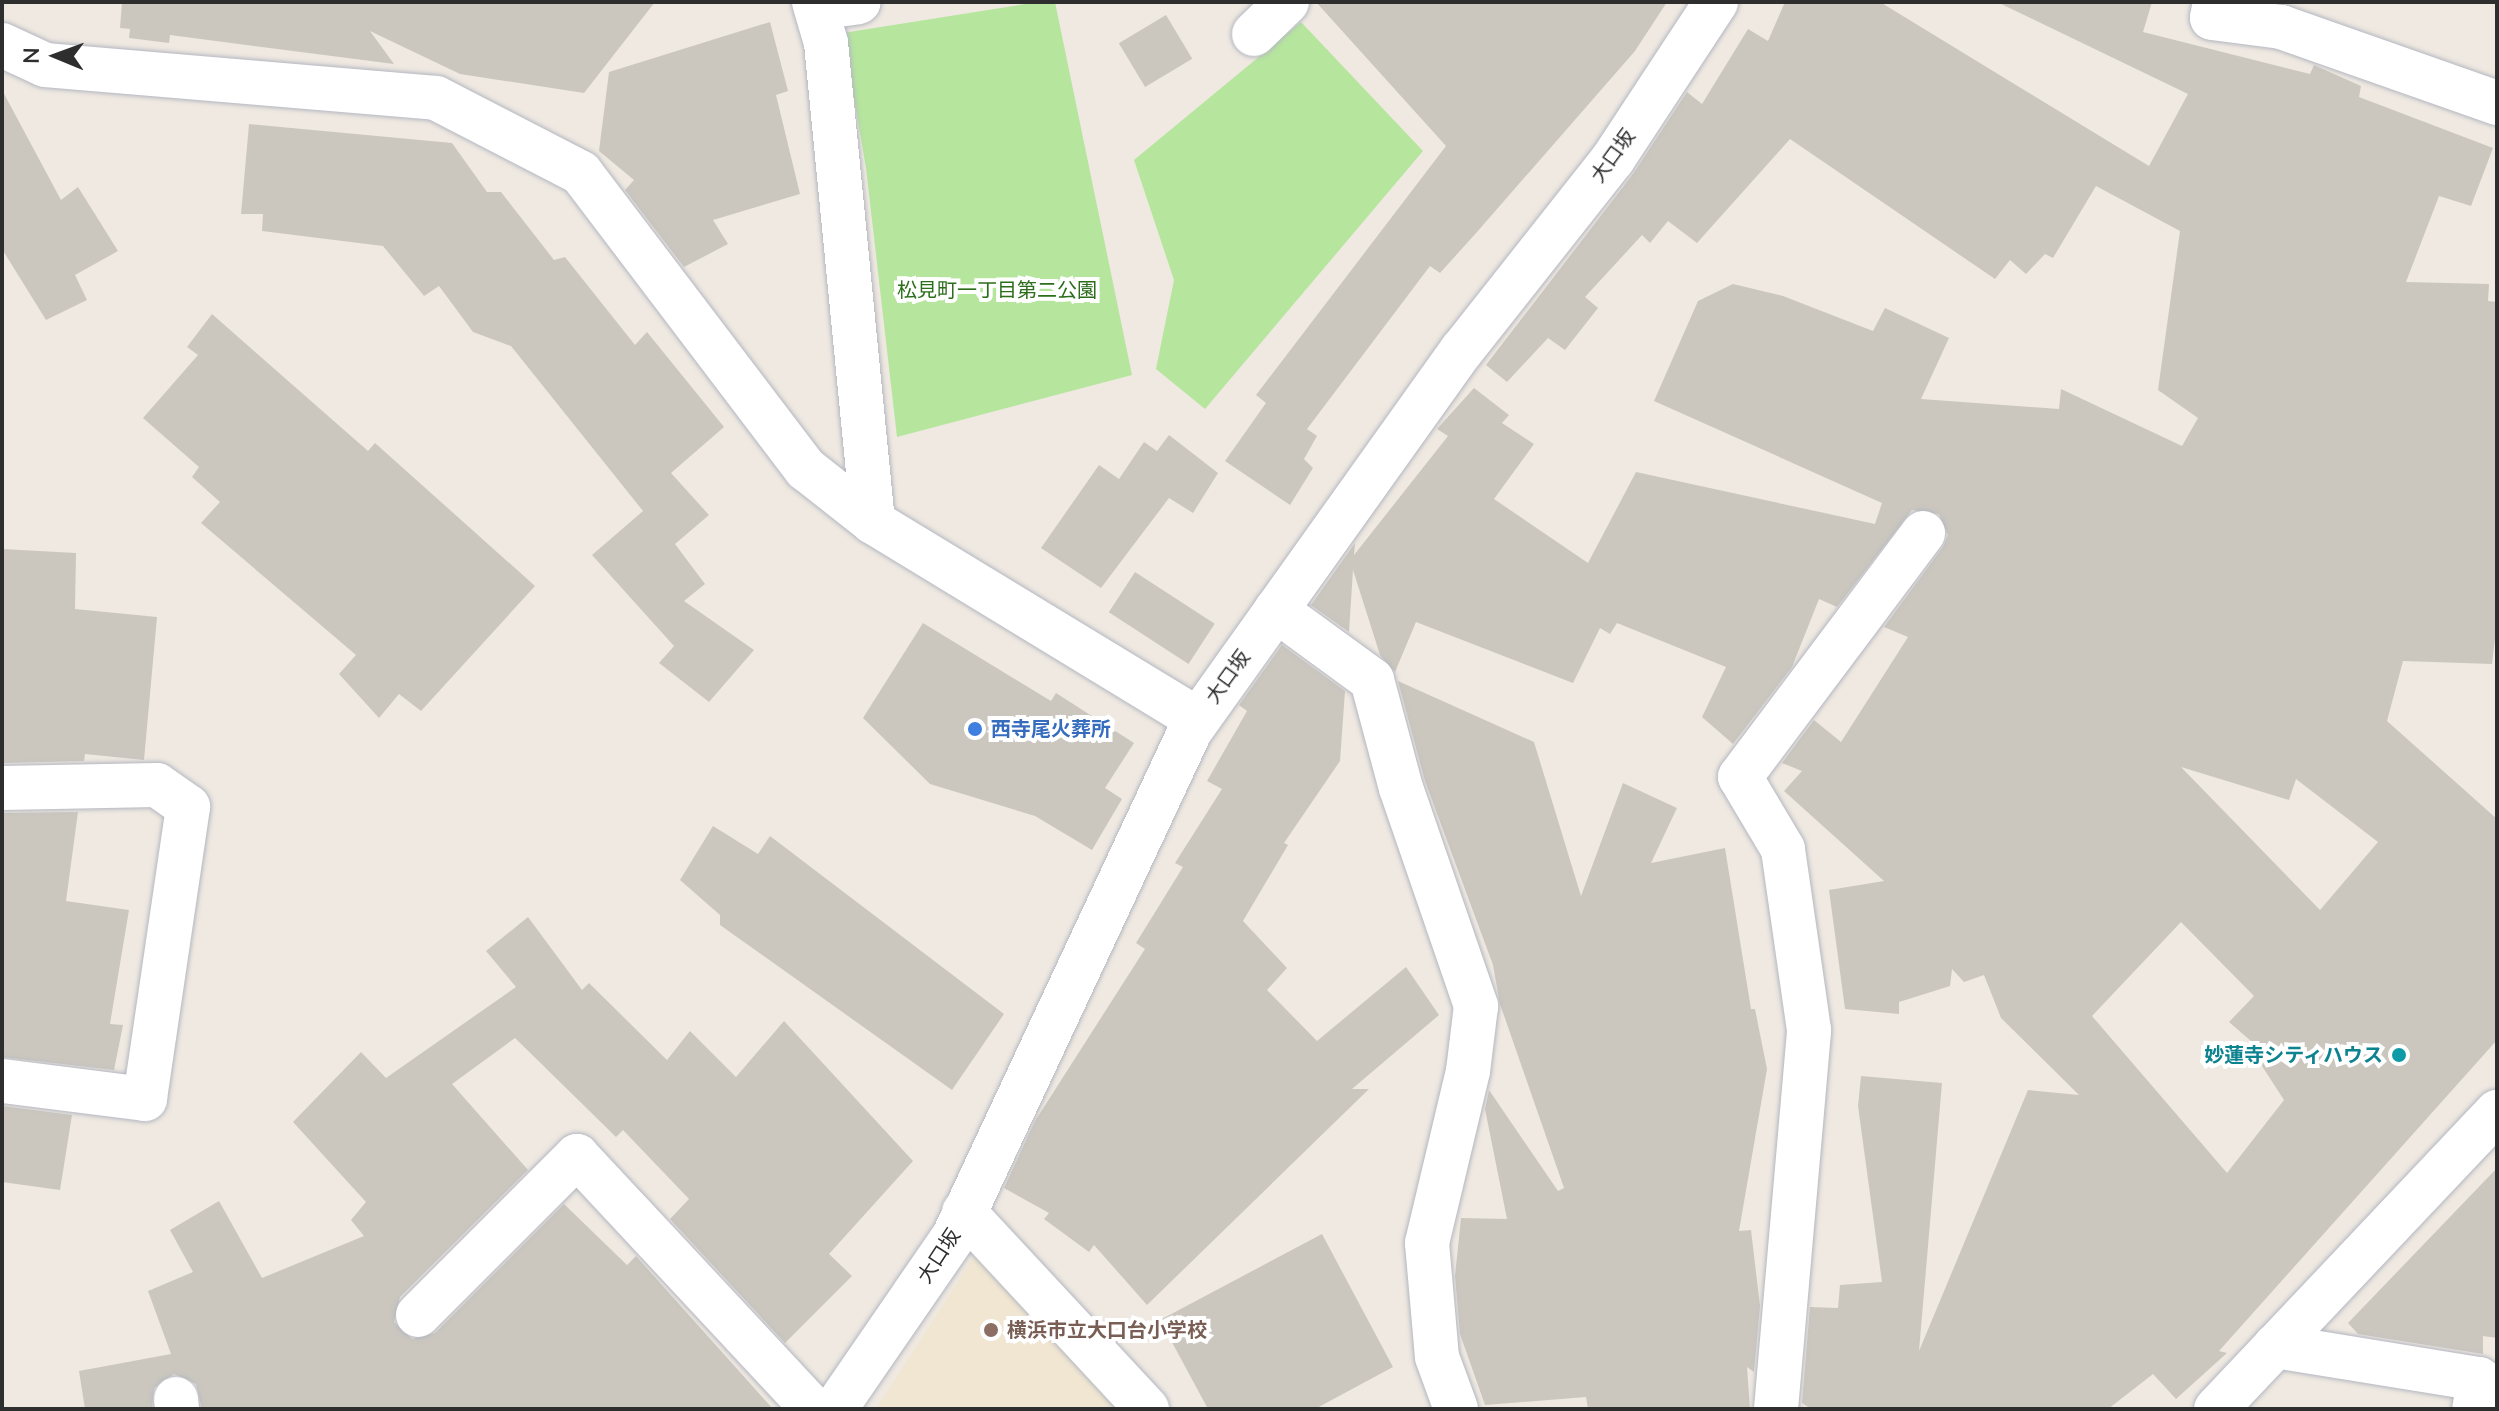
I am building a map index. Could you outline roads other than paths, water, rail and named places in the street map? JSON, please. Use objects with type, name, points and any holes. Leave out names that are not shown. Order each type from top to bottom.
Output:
[{"type":"street","points":[[859,2],[815,5],[826,43],[873,522]]},
{"type":"street","points":[[1254,34],[1287,2]]},
{"type":"street","name":"大口坂","points":[[835,1409],[954,1236],[1197,719],[1462,350],[1613,159],[1716,2]]},
{"type":"street","points":[[2215,2],[2212,18],[2281,27],[2497,103]]},
{"type":"street","points":[[2,45],[45,65],[436,98],[581,173],[806,469],[873,522],[1197,719]]},
{"type":"street","points":[[1776,1409],[1809,1030],[1783,849],[1740,777],[1923,533]]},
{"type":"street","points":[[1276,610],[1372,680],[1401,788],[1476,1006],[1468,1071],[1427,1243],[1437,1357],[1456,1409]]},
{"type":"street","points":[[2,788],[157,785],[188,807],[145,1099],[2,1081]]},
{"type":"street","points":[[2216,1409],[2497,1112]]},
{"type":"street","points":[[418,1315],[577,1156],[813,1409]]},
{"type":"street","points":[[964,1212],[1147,1409]]},
{"type":"street","points":[[2275,1346],[2479,1379],[2474,1409]]},
{"type":"place","name":"西寺尾火葬所","points":[[975,729]]},
{"type":"place","name":"妙蓮寺シティハウス","points":[[2399,1055]]},
{"type":"place","name":"横浜市立大口台小学校","points":[[991,1330]]},
{"type":"park label","name":"松見町一丁目第二公園","points":[[997,290]]}]
